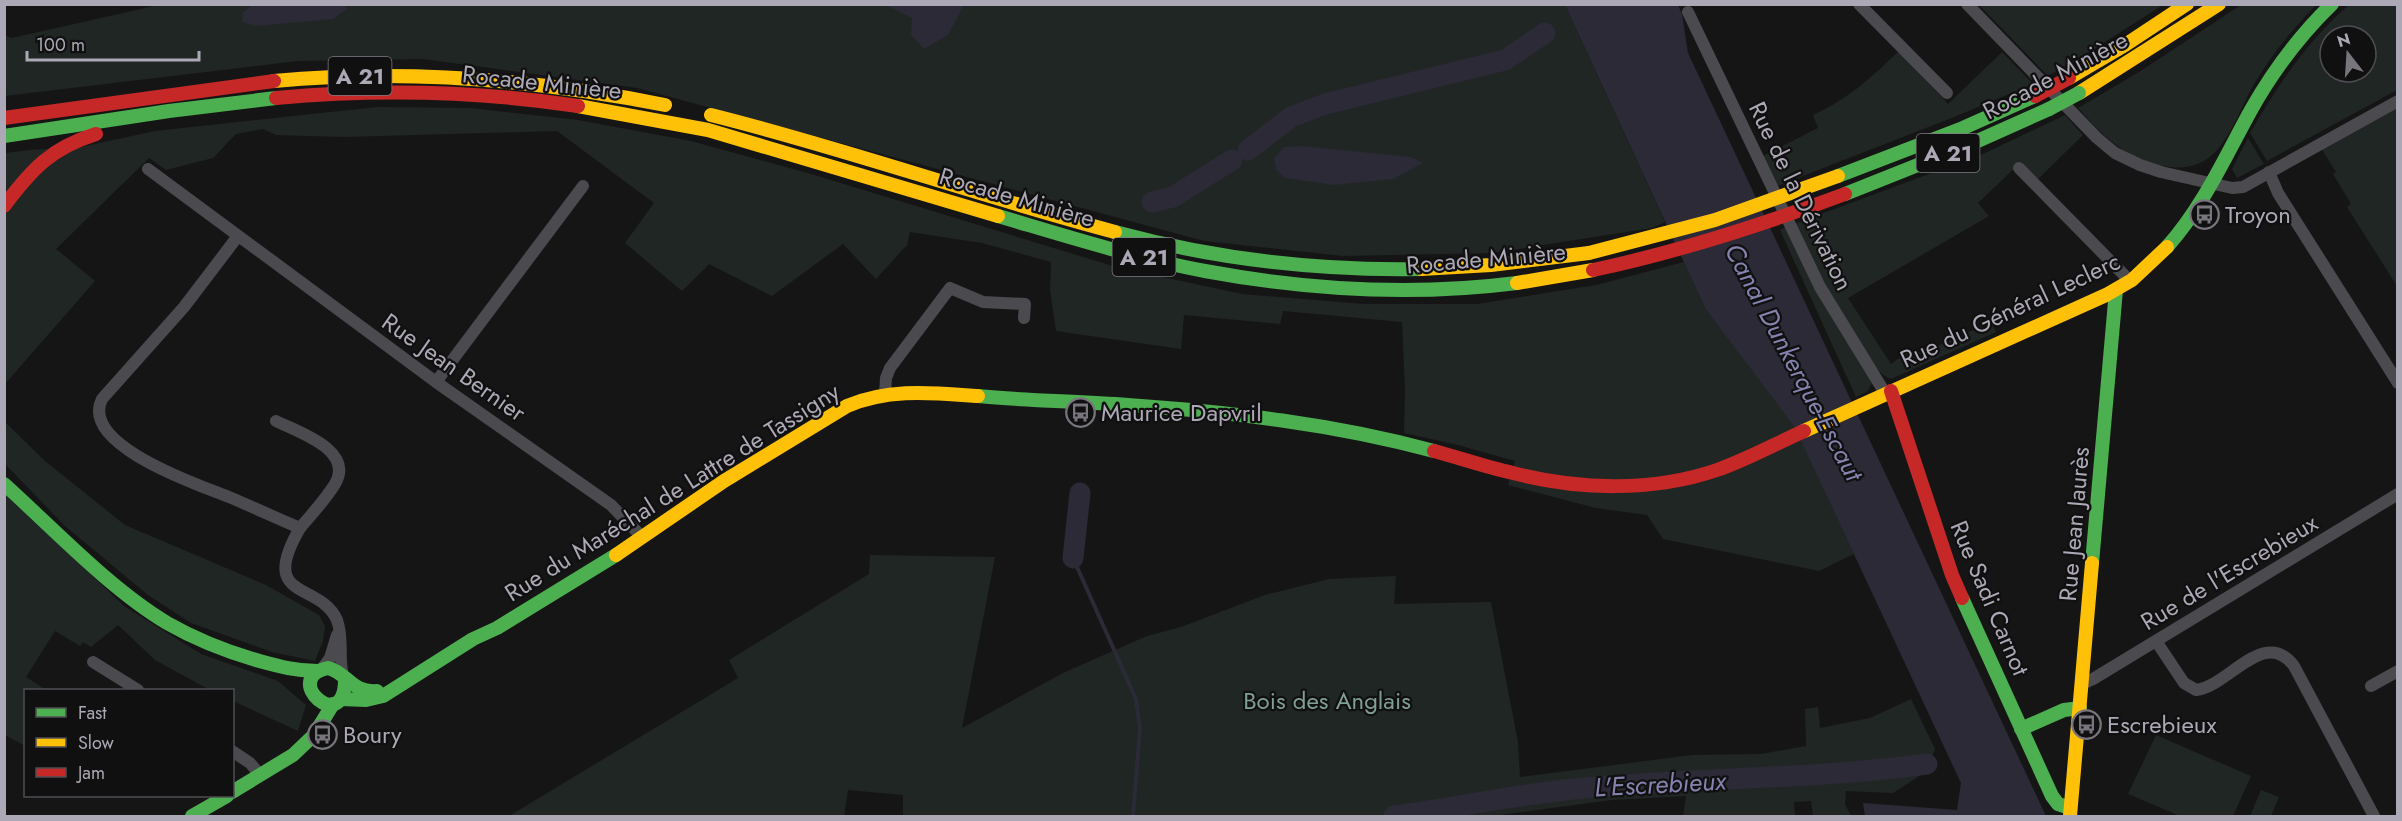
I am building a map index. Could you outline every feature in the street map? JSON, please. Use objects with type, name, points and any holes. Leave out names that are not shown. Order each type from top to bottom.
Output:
[{"type":"main road","name":"Rocade Minière","points":[[4,118],[139,98],[308,78],[379,75],[444,76],[550,84],[687,110],[799,138],[1116,232],[1235,258],[1318,268],[1408,271],[1492,266],[1589,253],[1683,231],[1773,201],[1964,128],[2035,96],[2125,45],[2187,4]]},
{"type":"main road","name":"Rocade Minière","points":[[4,136],[218,106],[333,94],[422,93],[532,100],[667,120],[765,146],[1138,256],[1205,271],[1344,287],[1431,288],[1497,284],[1593,270],[1636,261],[1709,242],[1845,194],[2049,110],[2219,4]]},
{"type":"main road","name":"Rue du Général Leclerc","points":[[1886,393],[2116,290],[2151,264],[2170,245],[2211,183],[2284,59],[2332,4]]},
{"type":"main road","points":[[4,104],[139,98]]},
{"type":"main road","points":[[4,206],[37,164],[62,145],[98,133],[218,106]]},
{"type":"main road","name":"Rue Jean Jaurès","points":[[2070,812],[2116,290]]},
{"type":"main road","name":"Rue du Maréchal de Lattre de Tassigny","points":[[337,702],[377,698],[473,639],[498,628],[642,537],[705,493],[824,419],[856,402],[885,394],[917,392],[1001,398],[1058,399],[1231,413],[1384,438],[1542,480],[1596,486],[1636,486],[1689,478],[1730,465],[1886,393]]},
{"type":"main road","name":"Rue Sadi Carnot","points":[[1886,393],[1952,575],[2054,800],[2070,812]]},
{"type":"main road","points":[[4,473],[51,524]]},
{"type":"main road","points":[[4,484],[51,524],[121,590],[157,617],[211,645],[246,657],[295,670],[335,669],[344,677],[346,690],[314,735],[302,747],[234,791]]},
{"type":"main road","points":[[246,657],[289,676],[323,704],[337,702]]},
{"type":"main road","points":[[302,747],[314,719],[311,680],[320,670]]},
{"type":"main road","name":"Rue du Maréchal de Lattre de Tassigny","points":[[344,677],[356,688],[370,692],[402,683]]},
{"type":"main road","points":[[2022,729],[2064,710],[2080,708]]},
{"type":"main road","points":[[192,816],[224,797]]},
{"type":"street","points":[[1859,4],[1947,93]]},
{"type":"street","points":[[1967,4],[2109,149],[2140,165],[2211,183],[2238,188],[2397,100]]},
{"type":"street","name":"Rue de la Dérivation","points":[[1688,12],[1820,287],[1886,393]]},
{"type":"street","points":[[2019,168],[2130,281]]},
{"type":"street","name":"Rue Jean Bernier","points":[[148,169],[436,382],[611,505],[642,537]]},
{"type":"street","points":[[2269,172],[2278,193],[2397,383]]},
{"type":"street","points":[[436,382],[583,186]]},
{"type":"street","points":[[237,236],[184,307],[102,399],[99,414],[102,425],[109,434],[156,467],[300,528]]},
{"type":"street","points":[[885,394],[886,378],[890,368],[950,288],[983,302],[1025,304],[1024,318]]},
{"type":"street","points":[[276,421],[323,444],[333,453],[338,463],[335,484],[300,528],[287,558],[288,578],[295,587],[324,604],[336,619],[341,640],[344,677]]},
{"type":"street","name":"Rue de l'Escrebieux","points":[[2082,684],[2397,494]]},
{"type":"street","points":[[320,670],[330,658],[336,643],[336,619]]},
{"type":"street","points":[[2156,641],[2184,683],[2196,690],[2210,685],[2259,655],[2276,653],[2286,658],[2294,666],[2374,816]]},
{"type":"street","points":[[93,662],[136,689]]},
{"type":"street","points":[[2371,686],[2397,671]]},
{"type":"street","points":[[234,752],[250,763],[260,775]]},
{"type":"green space","points":[[163,4],[252,5],[243,12],[346,9],[345,4],[1565,5],[1665,222],[1652,228],[1492,253],[1343,256],[1204,241],[637,88],[423,59],[297,61],[5,96],[4,35],[12,38]]},
{"type":"green space","points":[[1979,5],[2163,5],[2048,76]]},
{"type":"green space","points":[[2241,5],[2316,5],[2290,33],[2268,62],[2225,140],[2212,155],[2202,162],[2191,166],[2167,167],[2143,160],[2110,140],[2078,108],[2139,72]]},
{"type":"green space","points":[[2349,5],[2397,5],[2397,90],[2267,161],[2250,133],[2294,64],[2318,35],[2318,84],[2378,84],[2378,24],[2329,24]]},
{"type":"green space","points":[[1899,51],[1948,104],[2002,52],[2033,84],[1775,187],[1761,157],[1818,128],[1813,115],[1849,94]]},
{"type":"green space","points":[[2397,106],[2397,286],[2347,207],[2351,204],[2333,174],[2336,172],[2321,148]]},
{"type":"green space","points":[[377,107],[470,108],[578,120],[691,141],[811,174],[1116,267],[1242,294],[1363,304],[1477,304],[1596,285],[1684,262],[1706,310],[1794,425],[1854,554],[1819,571],[1663,539],[1647,515],[1596,508],[1508,485],[1515,461],[1404,433],[1402,322],[1283,311],[1280,324],[1184,315],[1181,349],[1056,331],[1050,290],[1051,262],[982,243],[910,232],[907,245],[876,279],[843,244],[772,296],[709,264],[682,291],[625,243],[654,203],[557,131],[344,137],[276,135],[263,129],[236,134],[213,158],[166,170],[149,158],[56,249],[95,281],[5,384],[5,153],[81,147],[155,131]]},
{"type":"green space","points":[[2065,115],[2083,135],[2038,179],[2021,162],[1978,203],[1989,216],[1848,298],[1891,364],[1906,353],[1924,352],[1991,322],[1996,332],[1891,379],[1879,371],[1837,310],[1794,224],[1983,154]]},
{"type":"green space","points":[[2248,138],[2264,164],[2237,178],[2232,169]]},
{"type":"green space","points":[[1786,227],[1873,381],[1868,391],[1856,397],[1780,230]]},
{"type":"green space","points":[[4,421],[45,461],[125,525],[266,585],[319,615],[325,626],[323,641],[315,661],[272,652],[191,623],[148,595],[65,526],[5,464]]},
{"type":"green space","points":[[4,492],[124,606],[201,654],[278,681],[306,705],[298,731],[234,701],[234,689],[208,689],[155,660],[118,625],[91,647],[83,642],[80,646],[55,631],[26,677],[44,689],[24,689],[24,745],[5,735]]},
{"type":"green space","name":"Bois des Anglais","points":[[870,555],[995,557],[962,728],[1063,673],[1147,636],[1181,627],[1265,595],[1329,579],[1396,576],[1394,604],[1491,602],[1518,742],[1520,777],[1692,755],[1761,754],[1806,746],[1805,709],[1818,707],[1820,728],[1870,718],[1911,699],[1935,749],[1927,771],[1893,793],[1846,791],[1845,804],[1851,816],[1813,816],[1811,801],[1794,802],[1795,816],[1683,816],[1686,796],[1612,800],[1493,816],[903,816],[903,795],[848,790],[844,816],[509,816],[738,678],[729,660],[869,574]]},
{"type":"green space","points":[[2156,735],[2251,776],[2233,816],[2180,816],[2128,794]]},
{"type":"green space","points":[[2261,790],[2279,797],[2271,816],[2250,816]]},
{"type":"water","points":[[345,4],[347,9],[333,19],[255,26],[242,22],[243,12],[252,5]]},
{"type":"water","points":[[964,4],[948,35],[924,49],[911,35],[912,18],[888,6],[874,5]]},
{"type":"water","name":"Canal Dunkerque-Escaut","points":[[1565,5],[1678,5],[1682,14],[1688,53],[2046,816],[1865,816],[1863,803],[1957,810],[1961,783],[1794,426],[1706,310]]},
{"type":"water","points":[[1301,146],[1411,157],[1423,163],[1393,179],[1334,185],[1285,178],[1276,169],[1274,158],[1284,147]]},
{"type":"waterway","points":[[1248,150],[1291,117],[1325,104],[1505,60],[1545,33]]},
{"type":"waterway","points":[[1152,202],[1173,197],[1232,160]]},
{"type":"waterway","points":[[1073,558],[1080,493]]},
{"type":"waterway","points":[[1073,558],[1136,699],[1140,729],[1133,816]]},
{"type":"waterway","name":"L'Escrebieux","points":[[1394,816],[1574,789],[1839,773],[1927,764]]},
{"type":"traffic: fast","points":[[2167,247],[2203,198],[2268,81],[2298,41],[2332,4]]},
{"type":"traffic: fast","points":[[2049,109],[2079,93]]},
{"type":"traffic: fast","points":[[1838,176],[1963,128],[2035,96]]},
{"type":"traffic: fast","points":[[4,136],[169,111],[276,98]]},
{"type":"traffic: fast","points":[[1845,194],[1973,143],[2049,109]]},
{"type":"traffic: fast","points":[[998,216],[1153,260],[1243,278],[1321,287],[1400,290],[1517,283]]},
{"type":"traffic: fast","points":[[1115,232],[1190,249],[1266,261],[1343,268],[1421,269]]},
{"type":"traffic: fast","points":[[2092,563],[2116,290]]},
{"type":"traffic: fast","points":[[978,396],[1205,411],[1282,420],[1358,433],[1434,451]]},
{"type":"traffic: fast","points":[[4,484],[104,576],[167,623],[222,649],[244,656],[287,668],[318,671]]},
{"type":"traffic: fast","points":[[341,699],[366,700],[383,696],[473,639],[497,628],[616,555]]},
{"type":"traffic: fast","points":[[1962,598],[2052,796],[2058,804],[2070,808]]},
{"type":"traffic: fast","points":[[345,679],[342,696],[335,704],[327,704],[318,699],[312,691],[310,682],[315,674],[328,668],[361,689],[377,691]]},
{"type":"traffic: fast","points":[[234,791],[293,755],[314,735],[333,704]]},
{"type":"traffic: fast","points":[[2021,729],[2064,710],[2080,708]]},
{"type":"traffic: fast","points":[[192,816],[225,797]]},
{"type":"traffic: slow","points":[[2069,78],[2187,4]]},
{"type":"traffic: slow","points":[[2079,93],[2219,4]]},
{"type":"traffic: slow","points":[[274,81],[372,76],[470,79],[568,89],[665,105]]},
{"type":"traffic: slow","points":[[578,106],[708,130],[998,216]]},
{"type":"traffic: slow","points":[[711,115],[1115,232]]},
{"type":"traffic: slow","points":[[1589,253],[1715,220],[1838,176]]},
{"type":"traffic: slow","points":[[1804,431],[2106,295],[2132,280],[2167,247]]},
{"type":"traffic: slow","points":[[1421,269],[1491,265],[1589,253]]},
{"type":"traffic: slow","points":[[1517,283],[1593,270]]},
{"type":"traffic: slow","points":[[616,555],[724,481],[847,406],[863,400],[895,394],[978,396]]},
{"type":"traffic: slow","points":[[2070,816],[2092,563]]},
{"type":"traffic: jam","points":[[2035,96],[2069,78]]},
{"type":"traffic: jam","points":[[4,118],[274,81]]},
{"type":"traffic: jam","points":[[276,98],[351,93],[427,93],[503,97],[578,106]]},
{"type":"traffic: jam","points":[[4,206],[24,181],[54,153],[96,134]]},
{"type":"traffic: jam","points":[[1593,270],[1720,237],[1845,194]]},
{"type":"traffic: jam","points":[[1891,391],[1952,575],[1962,598]]},
{"type":"traffic: jam","points":[[1434,451],[1538,479],[1589,485],[1641,485],[1693,477],[1717,470],[1804,431]]},
{"type":"place","name":"Troyon","points":[[2204,214]]},
{"type":"place","name":"Maurice Dapvril","points":[[1080,412]]},
{"type":"place","name":"Escrebieux","points":[[2086,724]]},
{"type":"place","name":"Boury","points":[[322,734]]}]
